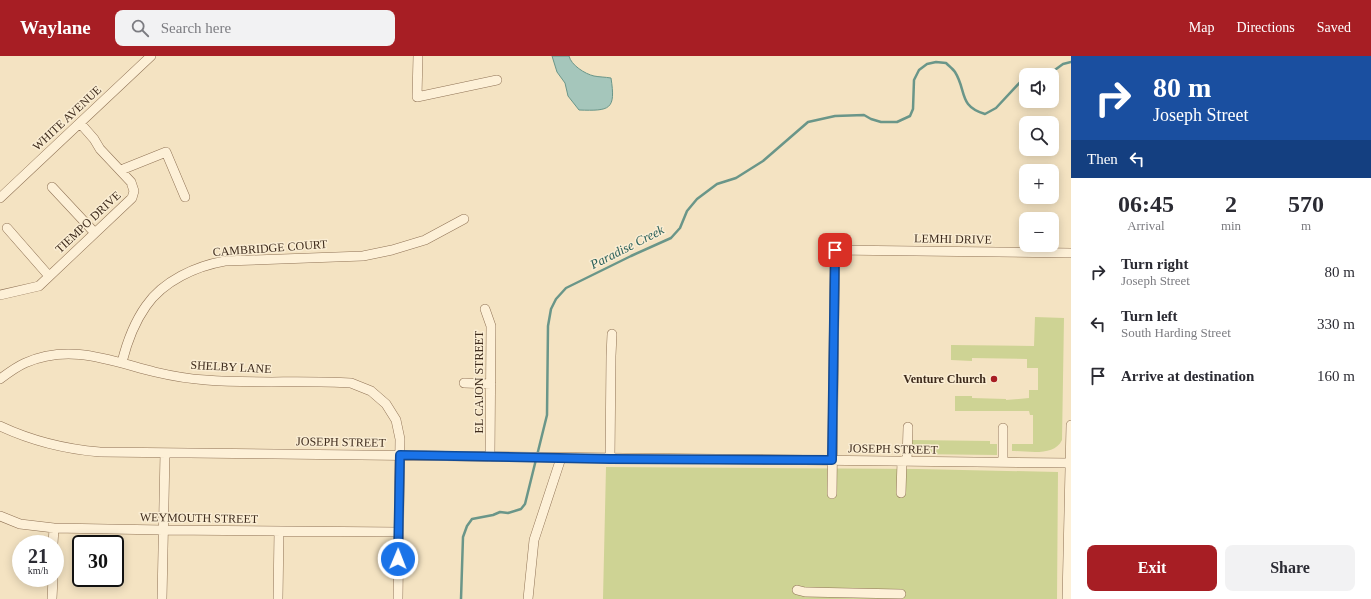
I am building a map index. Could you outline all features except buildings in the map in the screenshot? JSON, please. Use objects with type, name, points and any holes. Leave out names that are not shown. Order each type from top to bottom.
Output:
[{"type":"street","name":"WHITE AVENUE","points":[[0,198],[151,56]]},
{"type":"street","points":[[418,56],[417,97],[497,80]]},
{"type":"street","name":"TIEMPO DRIVE","points":[[0,295],[38,286],[132,198],[134,191],[131,182],[100,149],[94,139],[80,123]]},
{"type":"street","points":[[121,170],[166,152],[185,197]]},
{"type":"street","points":[[52,187],[94,232]]},
{"type":"street","name":"CAMBRIDGE COURT","points":[[122,362],[127,342],[147,304],[169,284],[196,268],[211,263],[231,261],[363,256],[392,250],[425,240],[464,219]]},
{"type":"street","points":[[7,228],[49,276]]},
{"type":"street","name":"LEMHI DRIVE","points":[[832,460],[835,250],[1071,253]]},
{"type":"street","name":"EL CAJON STREET","points":[[485,309],[492,326],[490,457]]},
{"type":"street","points":[[610,459],[610,356],[612,334]]},
{"type":"street","name":"SHELBY LANE","points":[[0,379],[25,363],[43,357],[64,354],[85,354],[122,362],[156,372],[205,380],[352,383],[371,391],[386,404],[396,420],[400,439],[398,599]]},
{"type":"street","points":[[464,383],[492,384]]},
{"type":"street","points":[[1067,599],[1071,425]]},
{"type":"street","name":"JOSEPH STREET","points":[[0,426],[53,446],[81,451],[100,452],[610,459],[1002,462],[1071,460]]},
{"type":"street","points":[[901,493],[908,427]]},
{"type":"street","points":[[1002,428],[1002,462]]},
{"type":"street","points":[[162,599],[165,453]]},
{"type":"street","points":[[528,599],[534,540],[561,458]]},
{"type":"street","points":[[832,460],[832,494]]},
{"type":"street","name":"WEYMOUTH STREET","points":[[0,516],[20,524],[54,528],[399,532]]},
{"type":"street","points":[[54,528],[54,535]]},
{"type":"street","points":[[278,599],[279,531]]},
{"type":"street","points":[[52,599],[53,587]]},
{"type":"street","points":[[797,590],[805,592],[901,594]]},
{"type":"green space","points":[[1035,317],[1064,318],[1062,440],[1053,449],[1047,451],[1012,451],[1012,444],[1033,444],[1033,415],[1030,415],[1029,411],[955,411],[955,396],[972,396],[972,398],[1006,400],[1029,398],[1029,390],[1038,390],[1038,368],[1027,368],[1027,359],[972,358],[972,361],[951,360],[951,345],[1034,346]]},
{"type":"green space","points":[[912,440],[990,441],[990,444],[997,444],[997,455],[912,454]]},
{"type":"green space","points":[[606,467],[918,469],[1058,472],[1057,599],[603,599]]},
{"type":"water","points":[[552,56],[569,56],[572,63],[579,69],[594,76],[611,78],[612,97],[608,106],[604,109],[598,110],[579,110],[568,96],[565,83],[557,72]]},
{"type":"waterway","name":"Paradise Creek","points":[[461,599],[463,537],[467,526],[472,519],[493,515],[500,512],[508,513],[521,509],[525,504],[547,415],[548,326],[551,309],[556,299],[566,288],[671,238],[680,228],[687,211],[697,199],[717,184],[736,178],[763,161],[808,122],[835,116],[864,115],[881,122],[897,122],[910,116],[913,109],[914,80],[919,70],[927,64],[936,62],[946,63],[955,72],[959,79],[967,102],[976,111],[985,114],[996,108],[1019,83]]},
{"type":"waterway","name":"Paradise Creek","points":[[1058,68],[1063,64],[1071,62]]},
{"type":"place","name":"Venture Church","points":[[994,379]]},
{"type":"route","points":[[398,559],[400,455],[610,459],[832,460],[835,250]]}]
